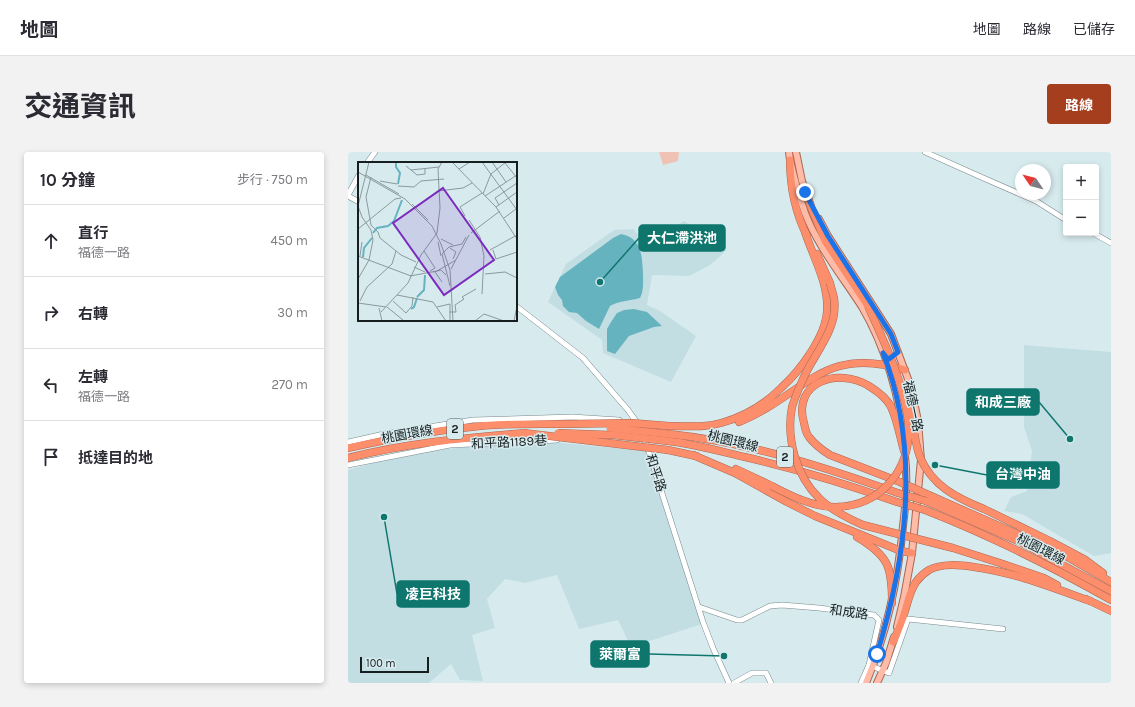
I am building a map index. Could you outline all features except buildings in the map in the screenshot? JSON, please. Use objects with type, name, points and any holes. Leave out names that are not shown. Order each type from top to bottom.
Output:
[{"type":"highway","points":[[669,426],[707,426],[721,423],[744,414],[781,388],[795,373],[810,353],[822,332],[826,322],[827,302],[823,280],[794,201],[790,182],[790,160]]},
{"type":"highway","points":[[810,202],[822,236],[883,328],[892,348],[907,392],[920,457],[934,480],[949,493],[1050,541],[1084,559],[1111,581]]},
{"type":"highway","points":[[805,232],[830,283],[834,298],[834,311],[828,335],[804,377],[792,408],[792,437],[797,464],[809,486],[818,497],[828,505],[849,518],[863,524],[953,548],[1044,578],[1111,611]]},
{"type":"highway","points":[[524,433],[668,450],[693,455],[724,463],[788,494],[818,504],[834,507],[858,504],[875,496],[895,476],[902,464],[908,444],[908,421],[903,394],[892,362],[868,306]]},
{"type":"highway","points":[[564,424],[632,423],[698,430],[726,426],[748,418],[821,373],[835,367],[865,362],[888,365],[905,370]]},
{"type":"highway","points":[[904,451],[891,406],[882,395],[863,382],[842,377],[834,377],[816,384],[809,391],[804,400],[802,418],[809,437],[821,450],[830,455],[900,482],[1042,545],[1111,581]]},
{"type":"highway","name":"桃園環線","points":[[348,448],[413,435],[472,426],[524,424],[564,424],[668,438],[797,469],[925,510],[959,523],[1016,549],[1111,600]]},
{"type":"highway","name":"桃園環線","points":[[348,458],[413,444],[524,433],[564,432],[668,438],[700,437],[826,467],[898,493],[926,501],[1018,541],[1111,591]]},
{"type":"highway","points":[[693,455],[735,473],[787,502],[836,525],[901,551],[912,553]]},
{"type":"highway","points":[[836,525],[867,544],[878,552],[885,560],[890,569],[892,582],[892,602]]},
{"type":"highway","points":[[893,642],[916,582],[929,570],[943,566],[963,566],[1012,574],[1090,601]]},
{"type":"main road","name":"福德一路","points":[[789,152],[805,214],[822,246],[863,309],[888,365],[903,429],[907,477],[901,551],[892,602],[866,683]]},
{"type":"main road","name":"福德一路","points":[[796,152],[802,181],[810,202],[828,236],[891,334],[911,387],[918,421],[921,460],[912,553],[903,604],[893,642],[877,683]]},
{"type":"main road","points":[[883,353],[889,359],[898,352]]},
{"type":"street","points":[[368,162],[375,152]]},
{"type":"street","points":[[926,152],[1036,201],[1063,218]]},
{"type":"street","points":[[358,177],[348,195],[358,201]]},
{"type":"street","points":[[1098,236],[1111,243]]},
{"type":"street","name":"和平路","points":[[517,307],[577,352],[636,422],[647,446],[698,607],[713,648],[729,683]]},
{"type":"street","name":"和平路1189巷","points":[[348,442],[384,434],[473,420],[572,417],[636,422]]},
{"type":"street","name":"和平路1189巷","points":[[348,465],[450,445],[554,440],[647,446]]},
{"type":"street","name":"和成路","points":[[698,607],[737,620],[742,620],[770,606],[782,605],[874,615],[879,620],[871,666]]},
{"type":"street","points":[[861,683],[871,666],[889,673],[908,619],[1003,630]]},
{"type":"street","points":[[734,683],[752,673],[766,673],[771,683]]},
{"type":"shaded area","points":[[659,152],[679,152],[678,161],[663,165]]},
{"type":"shaded area","points":[[684,221],[727,250],[710,265],[689,276],[652,275],[647,305],[660,311],[696,336],[671,382],[603,353],[602,340],[548,302],[566,264],[614,230],[633,229],[647,244]]},
{"type":"shaded area","points":[[1024,345],[1111,352],[1111,553],[1094,556],[1022,514],[1004,511],[1011,497],[1027,491],[1032,451],[1024,427]]},
{"type":"shaded area","points":[[531,440],[646,451],[702,624],[631,647],[618,620],[579,629],[557,575],[525,583],[505,579],[487,599],[495,628],[472,635],[483,681],[460,680],[451,664],[429,683],[348,683],[348,470],[410,453]]},
{"type":"water","points":[[621,234],[633,239],[640,249],[643,267],[642,292],[640,298],[610,306],[599,329],[577,313],[569,312],[563,306],[562,300],[555,287],[560,277],[613,238]]},
{"type":"water","points":[[634,309],[647,312],[662,326],[654,327],[629,336],[615,354],[607,351],[607,329],[611,322],[617,313],[624,310]]},
{"type":"place","name":"大仁滯洪池","points":[[600,282]]},
{"type":"place","name":"和成三廠","points":[[1070,439]]},
{"type":"place","name":"台灣中油","points":[[935,465]]},
{"type":"place","name":"凌巨科技","points":[[384,517]]},
{"type":"place","name":"萊爾富","points":[[724,656]]},
{"type":"route","points":[[805,192],[828,236],[891,334],[898,352],[889,359],[883,353],[888,365],[903,429],[907,477],[905,513],[895,588],[877,654]]}]
